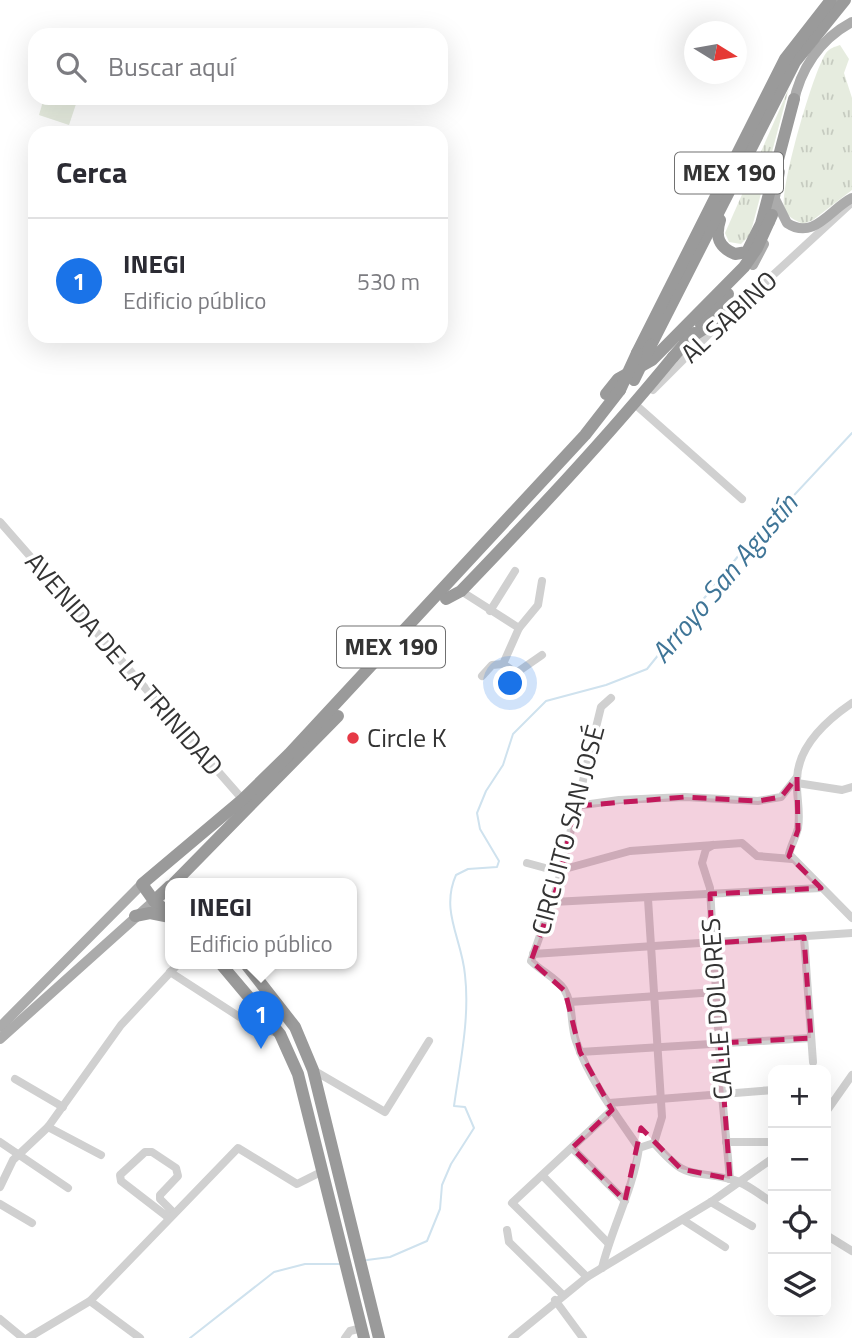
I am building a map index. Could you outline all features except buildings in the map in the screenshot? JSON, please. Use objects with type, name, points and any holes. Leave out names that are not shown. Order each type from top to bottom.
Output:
[{"type":"highway","name":"MEX 190","points":[[179,878],[585,435],[620,390],[785,59],[831,0]]},
{"type":"highway","name":"MEX 190","points":[[142,884],[302,754],[592,438],[634,380],[794,62],[845,0]]},
{"type":"highway","points":[[729,193],[717,235],[724,249],[742,254],[752,246],[761,224],[794,99]]},
{"type":"highway","points":[[652,359],[744,268],[757,248],[772,215]]},
{"type":"highway","name":"MEX 190","points":[[446,599],[461,592],[609,435],[753,265]]},
{"type":"highway","points":[[491,537],[518,497],[618,379],[735,309]]},
{"type":"highway","points":[[191,878],[195,859]]},
{"type":"highway","points":[[158,870],[168,878]]},
{"type":"highway","points":[[142,884],[153,901],[165,912]]},
{"type":"highway","points":[[153,901],[165,890]]},
{"type":"highway","points":[[135,916],[150,913],[165,915]]},
{"type":"highway","points":[[225,969],[280,1034],[298,1074],[348,1272],[354,1335]]},
{"type":"highway","points":[[251,969],[295,1027],[313,1070],[379,1338]]},
{"type":"main road","name":"MEX 190","points":[[753,265],[764,246],[772,215],[794,99],[814,54],[826,40],[852,22]]},
{"type":"main road","points":[[775,199],[788,223],[804,229],[814,227],[852,200]]},
{"type":"main road","name":"MEX 190","points":[[0,1027],[142,884]]},
{"type":"main road","points":[[0,1039],[153,901]]},
{"type":"street","name":"AL SABINO","points":[[609,435],[735,309],[848,211],[852,200]]},
{"type":"street","points":[[637,406],[743,499]]},
{"type":"street","name":"AVENIDA DE LA TRINIDAD","points":[[0,522],[246,802]]},
{"type":"street","points":[[490,611],[515,571]]},
{"type":"street","points":[[503,664],[519,628],[538,605],[542,581]]},
{"type":"street","points":[[461,592],[519,628]]},
{"type":"street","points":[[482,676],[492,665],[503,664],[516,673],[542,655]]},
{"type":"street","name":"CIRCUITO SAN JOSÉ","points":[[570,1002],[558,983],[532,958],[553,902],[601,706],[611,698]]},
{"type":"street","points":[[792,859],[791,845],[798,830],[797,780],[811,739],[833,716],[852,703]]},
{"type":"street","points":[[797,780],[842,789],[852,788]]},
{"type":"street","points":[[576,806],[619,800],[685,797],[758,801],[781,797],[797,780]]},
{"type":"street","points":[[527,863],[561,871],[620,853],[742,843],[757,856],[792,859],[852,918]]},
{"type":"street","name":"CALLE DOLORES","points":[[713,845],[706,849],[702,863],[704,875],[710,881],[722,1095],[726,1142],[735,1181]]},
{"type":"street","points":[[553,902],[821,888]]},
{"type":"street","points":[[639,1148],[654,1143],[662,1125],[648,899]]},
{"type":"street","points":[[532,958],[852,933]]},
{"type":"street","points":[[804,937],[813,1062]]},
{"type":"street","points":[[0,1172],[48,1127],[121,1025],[173,969]]},
{"type":"street","points":[[170,972],[252,1025],[280,1034]]},
{"type":"street","points":[[639,1148],[610,1107],[580,1052],[572,1027],[570,1002],[716,992]]},
{"type":"street","points":[[580,1052],[811,1038]]},
{"type":"street","points":[[313,1070],[385,1112],[429,1041]]},
{"type":"street","points":[[831,1105],[852,1075]]},
{"type":"street","points":[[15,1079],[63,1107]]},
{"type":"street","points":[[587,1277],[512,1203],[572,1148],[610,1107],[661,1098],[768,1090]]},
{"type":"street","points":[[48,1127],[101,1155]]},
{"type":"street","points":[[0,1142],[17,1157],[68,1188]]},
{"type":"street","points":[[726,1142],[768,1142]]},
{"type":"street","points":[[654,1143],[670,1160],[688,1173],[735,1181],[768,1200]]},
{"type":"street","points":[[0,1319],[26,1338],[90,1301],[238,1148],[297,1184],[323,1171]]},
{"type":"street","points":[[572,1148],[625,1201]]},
{"type":"street","points":[[602,1268],[608,1242],[625,1201],[639,1148]]},
{"type":"street","points":[[145,1152],[152,1152],[176,1168],[178,1175],[160,1199],[172,1215],[121,1181],[120,1175],[145,1152]]},
{"type":"street","points":[[0,1186],[17,1157]]},
{"type":"street","points":[[512,1338],[558,1297],[711,1202],[735,1181],[768,1161]]},
{"type":"street","points":[[542,1176],[608,1242]]},
{"type":"street","points":[[711,1202],[752,1226]]},
{"type":"street","points":[[0,1204],[32,1223]]},
{"type":"street","points":[[683,1220],[725,1247]]},
{"type":"street","points":[[507,1230],[509,1242],[558,1297],[583,1338]]},
{"type":"street","points":[[831,1238],[852,1251]]},
{"type":"street","points":[[90,1301],[140,1338]]},
{"type":"highlighted area","points":[[797,777],[798,830],[789,856],[821,888],[710,894],[712,943],[804,937],[811,1038],[720,1043],[730,1179],[681,1169],[641,1128],[625,1201],[572,1148],[612,1110],[580,1052],[565,991],[531,961],[557,887],[576,806],[685,797],[758,801],[781,797]]},
{"type":"green space","points":[[840,45],[849,59],[844,73],[852,98],[852,190],[813,220],[803,224],[791,218],[785,210],[787,175],[820,64],[828,51]]},
{"type":"green space","points":[[789,88],[750,235],[741,244],[729,242],[725,233]]},
{"type":"green space","points":[[42,105],[76,105],[69,125],[39,115]]},
{"type":"waterway","name":"Arroyo San Agustín","points":[[367,1260],[390,1257],[427,1241],[440,1209],[442,1185],[451,1164],[474,1128],[465,1107],[454,1106],[464,1040],[466,991],[463,962],[450,901],[456,875],[468,869],[497,867],[499,861],[480,829],[477,813],[486,791],[503,765],[513,734],[546,701],[606,685],[647,669],[743,550],[852,433]]},
{"type":"waterway","name":"Arroyo San Agustín","points":[[190,1338],[274,1272],[305,1264],[341,1264]]},
{"type":"place","name":"Circle K","points":[[353,738]]},
{"type":"place","name":"INEGI","points":[[261,1049]]}]
